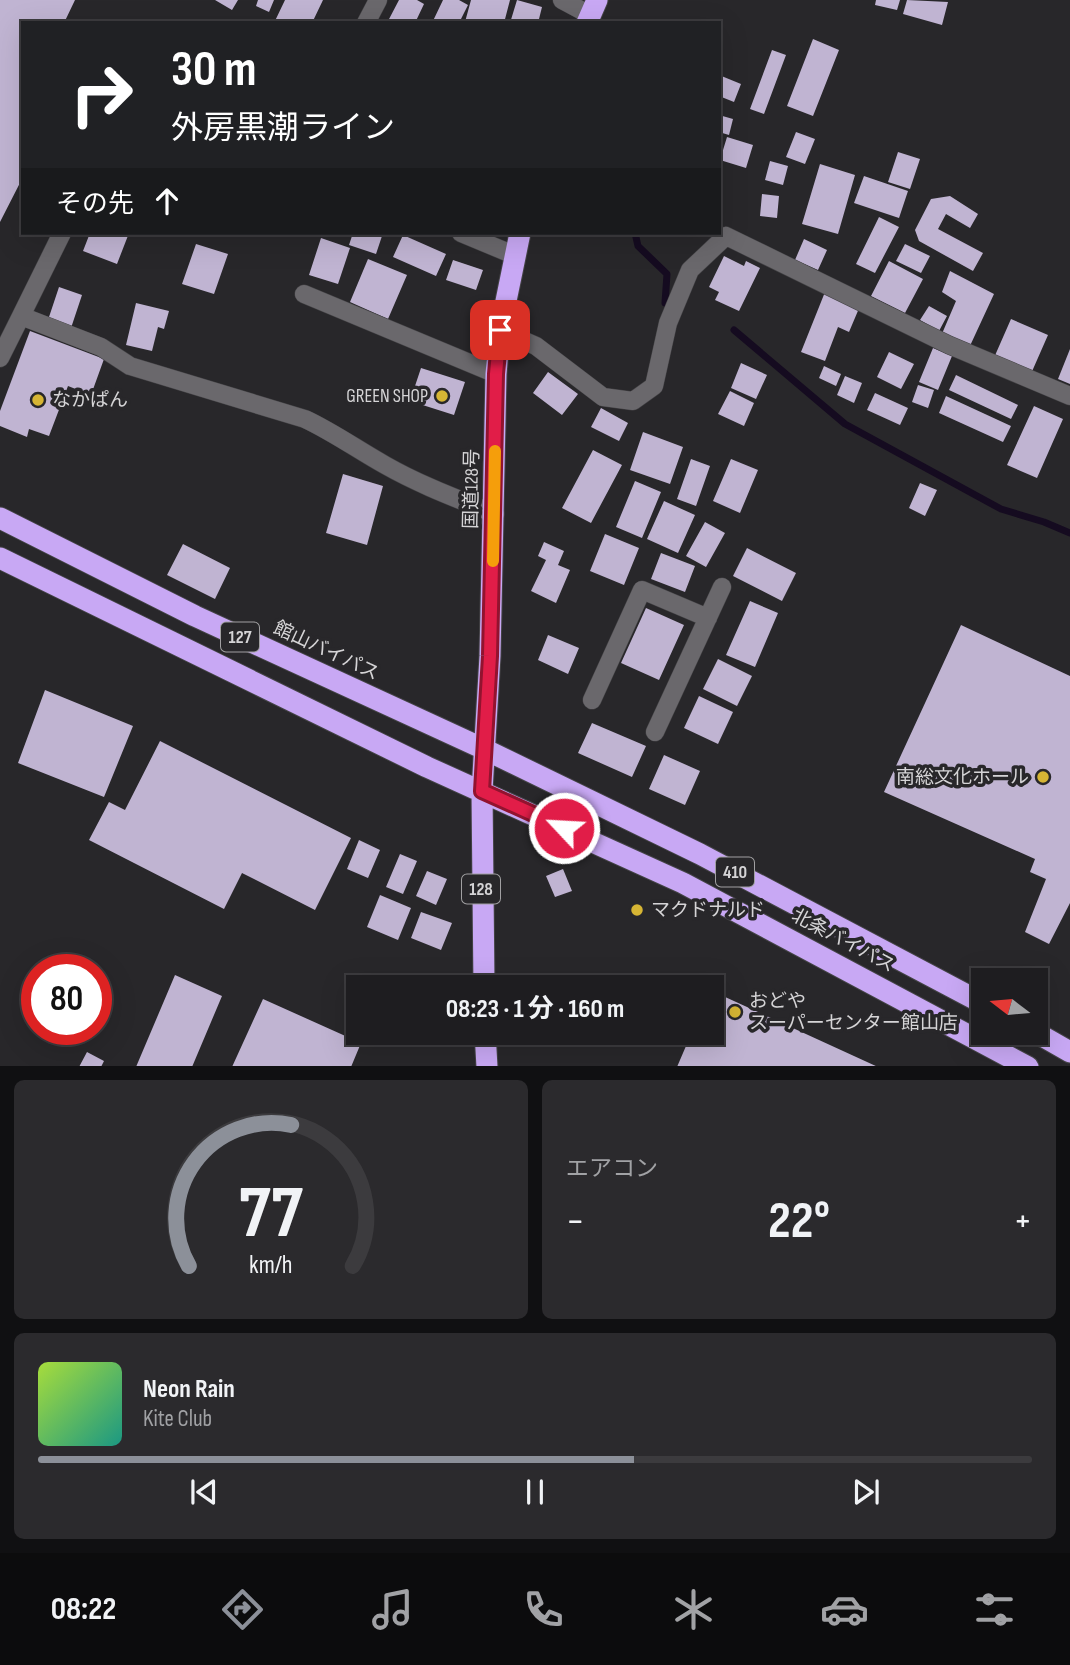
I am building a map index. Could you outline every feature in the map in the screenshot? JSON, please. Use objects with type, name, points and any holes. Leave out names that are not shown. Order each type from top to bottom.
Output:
[{"type":"highway","name":"国道128号","points":[[484,749],[495,514],[496,374],[500,330],[519,235]]},
{"type":"highway","name":"館山バイパス","points":[[0,518],[195,616],[484,749]]},
{"type":"highway","name":"127","points":[[0,558],[482,791]]},
{"type":"highway","name":"128","points":[[484,749],[484,975]]},
{"type":"highway","name":"北条バイパス","points":[[484,749],[700,854],[971,996]]},
{"type":"highway","name":"北条バイパス","points":[[482,791],[683,883],[1028,1066]]},
{"type":"highway","points":[[1048,1039],[1070,1052]]},
{"type":"highway","points":[[485,1045],[486,1066]]},
{"type":"street","points":[[367,21],[378,0]]},
{"type":"street","points":[[562,0],[591,13]]},
{"type":"street","points":[[0,358],[61,235]]},
{"type":"street","points":[[466,235],[514,255]]},
{"type":"street","points":[[500,330],[536,346],[603,397],[634,401],[654,386],[668,323],[690,270],[726,236],[949,345],[1070,396]]},
{"type":"street","points":[[304,294],[496,374]]},
{"type":"street","points":[[21,316],[102,347],[130,366],[305,419],[386,465],[495,514]]},
{"type":"street","points":[[655,732],[722,587]]},
{"type":"street","points":[[592,700],[642,590],[708,618]]},
{"type":"building","points":[[0,0],[75,0],[65,21],[21,21],[21,181],[0,222]]},
{"type":"building","points":[[215,0],[238,0],[232,10]]},
{"type":"building","points":[[258,0],[274,0],[269,12],[256,6]]},
{"type":"building","points":[[285,0],[323,0],[313,21],[275,21]]},
{"type":"building","points":[[399,0],[417,0],[424,4],[416,21],[388,21]]},
{"type":"building","points":[[443,0],[459,0],[468,5],[460,21],[433,21]]},
{"type":"building","points":[[471,0],[510,0],[505,21],[465,21]]},
{"type":"building","points":[[517,0],[542,7],[538,21],[511,21]]},
{"type":"building","points":[[876,0],[900,0],[897,10],[875,5]]},
{"type":"building","points":[[907,0],[948,2],[942,25],[903,14]]},
{"type":"building","points":[[813,39],[839,50],[813,116],[787,106]]},
{"type":"building","points":[[772,50],[786,55],[764,114],[750,109]]},
{"type":"building","points":[[721,76],[741,84],[734,102],[721,97]]},
{"type":"building","points":[[721,116],[733,119],[729,135],[721,133]]},
{"type":"building","points":[[796,132],[815,139],[805,164],[786,157]]},
{"type":"building","points":[[727,137],[753,145],[746,168],[721,160]]},
{"type":"building","points":[[898,152],[920,159],[910,189],[888,182]]},
{"type":"building","points":[[770,161],[788,166],[783,185],[765,180]]},
{"type":"building","points":[[820,164],[855,175],[838,234],[802,224]]},
{"type":"building","points":[[864,176],[908,191],[899,218],[854,203]]},
{"type":"building","points":[[762,194],[779,196],[777,218],[760,216]]},
{"type":"building","points":[[950,196],[978,214],[970,228],[946,214],[938,229],[983,253],[973,271],[919,241],[915,230],[931,199]]},
{"type":"building","points":[[879,217],[899,227],[875,273],[856,264]]},
{"type":"building","points":[[89,235],[128,235],[117,264],[83,251]]},
{"type":"building","points":[[352,235],[382,235],[376,254],[349,245]]},
{"type":"building","points":[[403,235],[446,254],[436,276],[393,257]]},
{"type":"building","points":[[321,238],[350,248],[338,284],[309,275]]},
{"type":"building","points":[[804,239],[827,250],[818,270],[795,260]]},
{"type":"building","points":[[196,244],[228,254],[214,294],[182,284]]},
{"type":"building","points":[[905,244],[930,256],[921,273],[896,261]]},
{"type":"building","points":[[724,256],[744,266],[746,261],[760,268],[739,311],[715,300],[719,292],[709,287]]},
{"type":"building","points":[[368,259],[407,275],[388,319],[350,302]]},
{"type":"building","points":[[453,260],[483,270],[476,290],[446,280]]},
{"type":"building","points":[[889,261],[923,279],[905,313],[871,296]]},
{"type":"building","points":[[950,271],[994,294],[969,348],[941,336],[956,301],[942,292]]},
{"type":"building","points":[[59,287],[82,295],[71,328],[48,320]]},
{"type":"building","points":[[825,292],[860,306],[849,332],[838,327],[825,361],[801,352]]},
{"type":"building","points":[[136,303],[169,311],[164,329],[158,327],[152,351],[126,345]]},
{"type":"building","points":[[929,306],[947,316],[939,331],[920,320]]},
{"type":"building","points":[[1011,319],[1048,335],[1030,376],[993,360]]},
{"type":"building","points":[[30,331],[104,359],[91,395],[68,386],[49,436],[29,429],[27,437],[0,426],[0,411]]},
{"type":"building","points":[[933,348],[952,356],[938,390],[919,382]]},
{"type":"building","points":[[1070,349],[1070,384],[1058,379]]},
{"type":"building","points":[[889,352],[914,364],[901,389],[877,377]]},
{"type":"building","points":[[741,363],[767,375],[756,399],[731,388]]},
{"type":"building","points":[[824,366],[841,374],[836,386],[819,378]]},
{"type":"building","points":[[421,368],[465,382],[454,415],[410,401]]},
{"type":"building","points":[[548,372],[578,394],[562,415],[533,393]]},
{"type":"building","points":[[956,375],[1018,405],[1011,419],[949,390]]},
{"type":"building","points":[[845,376],[862,383],[854,403],[837,395]]},
{"type":"building","points":[[918,385],[934,390],[928,408],[912,402]]},
{"type":"building","points":[[730,391],[754,403],[744,426],[718,414]]},
{"type":"building","points":[[875,393],[908,408],[900,425],[867,410]]},
{"type":"building","points":[[946,396],[1011,426],[1003,442],[939,413]]},
{"type":"building","points":[[1034,406],[1063,419],[1037,478],[1007,465]]},
{"type":"building","points":[[601,408],[628,423],[619,441],[591,427]]},
{"type":"building","points":[[643,432],[683,447],[670,484],[630,470]]},
{"type":"building","points":[[593,450],[622,465],[591,523],[562,508]]},
{"type":"building","points":[[691,459],[710,466],[696,506],[677,499]]},
{"type":"building","points":[[731,459],[758,470],[740,513],[713,501]]},
{"type":"building","points":[[343,474],[383,486],[367,545],[326,533]]},
{"type":"building","points":[[635,481],[661,492],[642,538],[616,527]]},
{"type":"building","points":[[920,483],[937,490],[925,516],[909,508]]},
{"type":"building","points":[[664,501],[695,515],[678,553],[647,539]]},
{"type":"building","points":[[705,522],[725,533],[706,567],[686,556]]},
{"type":"building","points":[[605,534],[639,548],[624,585],[590,571]]},
{"type":"building","points":[[544,542],[564,551],[558,565],[570,570],[556,603],[531,591],[546,560],[538,556]]},
{"type":"building","points":[[183,544],[230,568],[215,599],[167,575]]},
{"type":"building","points":[[747,548],[796,573],[782,601],[733,576]]},
{"type":"building","points":[[661,553],[695,566],[685,592],[651,579]]},
{"type":"building","points":[[750,601],[778,613],[755,667],[726,655]]},
{"type":"building","points":[[646,608],[684,625],[659,680],[621,663]]},
{"type":"building","points":[[961,625],[1070,676],[1070,903],[1049,944],[1025,932],[1046,879],[1030,872],[1035,859],[884,792]]},
{"type":"building","points":[[548,635],[579,648],[568,674],[538,660]]},
{"type":"building","points":[[718,659],[752,676],[737,706],[703,689]]},
{"type":"building","points":[[45,690],[133,726],[104,797],[18,763]]},
{"type":"building","points":[[699,696],[733,712],[718,744],[684,728]]},
{"type":"building","points":[[592,723],[646,746],[632,777],[578,753]]},
{"type":"building","points":[[160,741],[351,838],[315,910],[242,873],[224,909],[89,840],[109,802],[125,810]]},
{"type":"building","points":[[664,755],[700,771],[685,805],[649,789]]},
{"type":"building","points":[[359,840],[380,850],[368,878],[347,869]]},
{"type":"building","points":[[400,854],[417,861],[403,894],[386,887]]},
{"type":"building","points":[[563,869],[572,891],[555,897],[546,876]]},
{"type":"building","points":[[427,871],[447,879],[436,905],[416,896]]},
{"type":"building","points":[[380,895],[411,908],[398,940],[367,927]]},
{"type":"building","points":[[421,912],[452,923],[441,950],[411,938]]},
{"type":"building","points":[[175,975],[222,996],[192,1066],[136,1066]]},
{"type":"building","name":"おどや スーパーセンター館山店","points":[[724,996],[876,1066],[677,1066],[686,1045],[724,1045]]},
{"type":"building","points":[[263,999],[346,1036],[346,1045],[360,1045],[351,1066],[232,1066]]},
{"type":"building","points":[[87,1052],[104,1061],[102,1066],[80,1066]]},
{"type":"waterway","points":[[635,235],[638,246],[667,274],[665,303]]},
{"type":"waterway","points":[[734,330],[845,424],[1001,509],[1070,533]]},
{"type":"slow traffic","points":[[493,561],[495,451]]},
{"type":"place","name":"GREEN SHOP","points":[[442,396]]},
{"type":"place","name":"なかぱん","points":[[38,400]]},
{"type":"place","name":"南総文化ホール","points":[[1043,777]]},
{"type":"place","name":"マクドナルド","points":[[637,910]]},
{"type":"place","name":"おどや スーパーセンター館山店","points":[[735,1012]]},
{"type":"route","points":[[500,330],[496,374],[490,656],[482,791],[564,828]]}]
